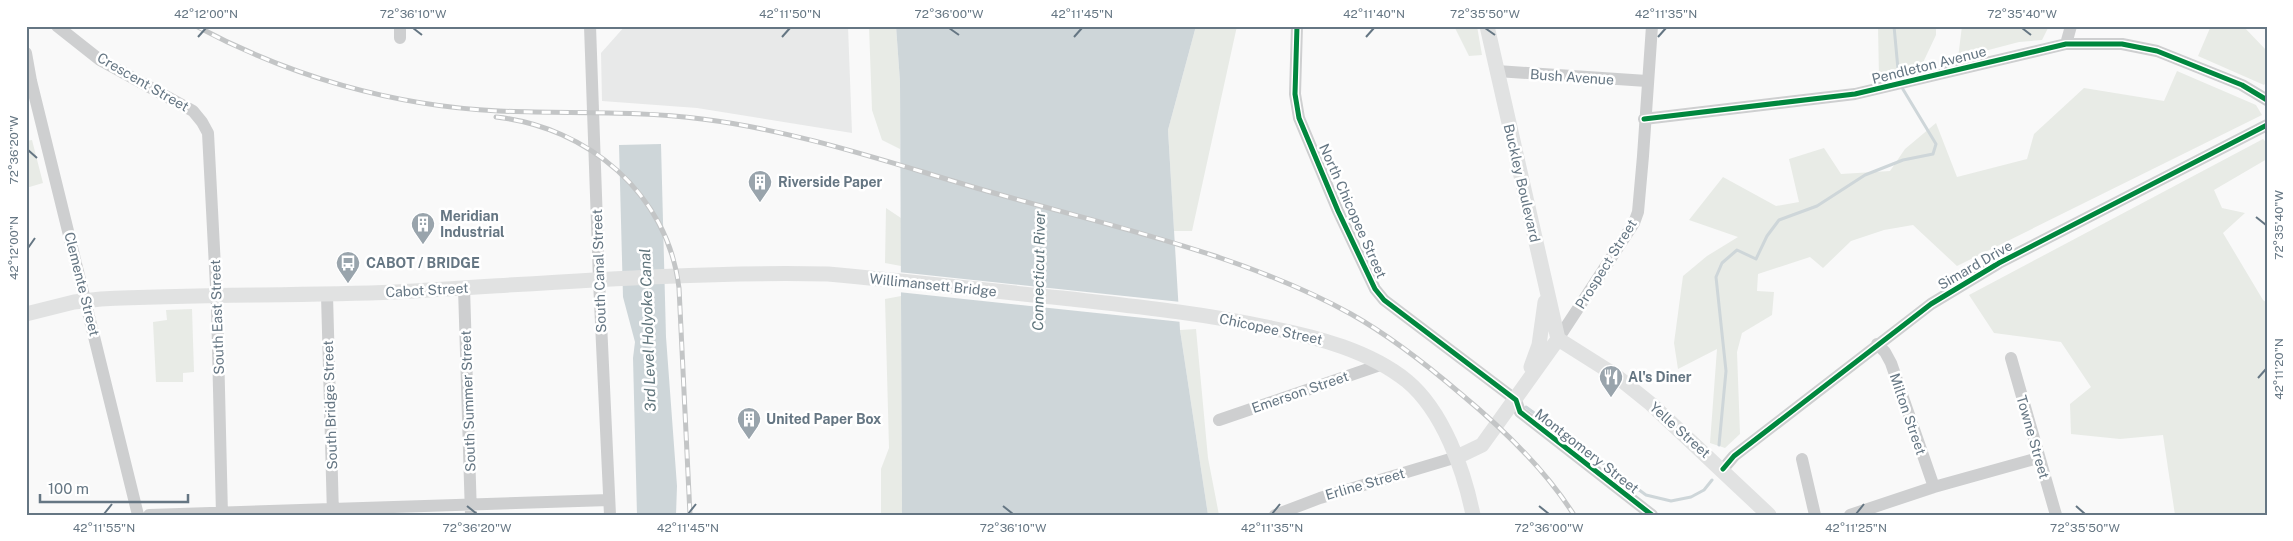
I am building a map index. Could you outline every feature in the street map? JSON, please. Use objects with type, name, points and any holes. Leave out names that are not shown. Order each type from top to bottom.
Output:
[{"type":"main road","name":"Buckley Boulevard","points":[[1487,26],[1558,339]]},
{"type":"main road","name":"Cabot Street","points":[[26,314],[87,301],[143,297],[326,295],[605,280],[828,274]]},
{"type":"main road","name":"Willimansett Bridge","points":[[828,274],[1185,311]]},
{"type":"main road","points":[[1520,394],[1539,345],[1546,283]]},
{"type":"main road","name":"Chicopee Street","points":[[1185,311],[1318,338],[1356,352],[1406,380],[1434,413],[1457,457],[1473,515]]},
{"type":"main road","name":"Prospect Street","points":[[1457,457],[1482,445],[1558,339]]},
{"type":"main road","name":"Yelle Street","points":[[1558,339],[1615,375],[1658,410],[1769,515]]},
{"type":"street","name":"Crescent Street","points":[[58,26],[100,60],[183,104],[202,122]]},
{"type":"street","name":"South Canal Street","points":[[590,26],[605,280],[610,515]]},
{"type":"street","name":"North Chicopee Street","points":[[1297,26],[1295,94],[1299,118],[1371,283],[1384,300],[1520,394]]},
{"type":"street","name":"Prospect Street","points":[[1558,339],[1634,223],[1638,212],[1652,26]]},
{"type":"street","points":[[2066,44],[2071,26]]},
{"type":"street","name":"Pendleton Avenue","points":[[1644,119],[1855,94],[1904,84],[1994,60],[2066,44],[2122,44],[2157,51],[2242,85],[2267,100]]},
{"type":"street","name":"Clemente Street","points":[[26,53],[29,82],[87,301],[138,515]]},
{"type":"street","name":"Bush Avenue","points":[[1497,71],[1647,82]]},
{"type":"street","name":"South East Street","points":[[202,122],[209,143],[216,296],[222,514]]},
{"type":"street","name":"Simard Drive","points":[[1722,469],[1734,456],[1931,304],[1999,263],[2267,125]]},
{"type":"street","name":"South Summer Street","points":[[464,288],[471,510]]},
{"type":"street","name":"South Bridge Street","points":[[326,295],[333,512]]},
{"type":"street","name":"Milton Street","points":[[1877,344],[1885,352],[1891,363],[1934,487]]},
{"type":"street","name":"Towne Street","points":[[2011,358],[2038,458],[2056,515]]},
{"type":"street","name":"Emerson Street","points":[[1219,420],[1380,365]]},
{"type":"street","name":"Montgomery Street","points":[[1520,394],[1520,412],[1652,515]]},
{"type":"street","name":"Erline Street","points":[[1275,515],[1320,498],[1457,457]]},
{"type":"street","points":[[1850,515],[1934,487],[2038,458]]},
{"type":"street","points":[[1802,459],[1814,515]]},
{"type":"street","points":[[149,515],[471,510],[609,500]]},
{"type":"shaded area","points":[[625,26],[848,26],[852,133],[697,108],[602,101],[601,53]]},
{"type":"shaded area","points":[[869,26],[896,26],[900,82],[900,149],[882,140],[872,110]]},
{"type":"shaded area","points":[[1196,26],[1237,26],[1192,231],[1174,231],[1168,130]]},
{"type":"shaded area","points":[[1454,26],[1477,26],[1482,55],[1469,56]]},
{"type":"shaded area","points":[[1878,26],[1936,26],[1936,35],[1919,71],[1879,78]]},
{"type":"shaded area","points":[[1962,26],[2049,26],[2042,40],[2019,42],[1958,58]]},
{"type":"shaded area","points":[[2216,26],[2243,26],[2267,51],[2267,81],[2264,85],[2198,56],[2210,28]]},
{"type":"shaded area","points":[[2177,71],[2256,105],[2262,115],[1957,266],[1913,225],[1884,230],[1851,241],[1823,268],[1810,257],[1758,274],[1757,291],[1774,292],[1772,315],[1742,333],[1737,352],[1740,434],[1725,448],[1710,443],[1717,349],[1678,369],[1674,343],[1683,276],[1707,256],[1738,237],[1689,220],[1723,177],[1776,206],[1799,202],[1789,159],[1824,148],[1841,174],[1890,171],[1905,149],[1936,123],[1957,177],[2027,159],[2034,134],[2084,88],[2164,101]]},
{"type":"shaded area","points":[[2263,139],[2267,143],[2267,159],[2214,190],[2222,208],[2245,213],[2223,233],[2263,300],[2267,303],[2267,515],[2175,515],[2163,435],[2120,439],[2071,434],[2070,404],[2091,387],[2061,342],[1994,333],[1969,295]]},
{"type":"shaded area","points":[[32,140],[43,183],[26,188],[26,141]]},
{"type":"shaded area","points":[[886,208],[901,218],[901,266],[885,263]]},
{"type":"shaded area","points":[[901,296],[902,515],[881,515],[881,469],[889,448],[885,299]]},
{"type":"shaded area","points":[[192,309],[194,372],[183,373],[183,382],[156,382],[153,322],[167,320],[166,310]]},
{"type":"shaded area","points":[[1196,329],[1208,458],[1219,515],[1208,515],[1180,330]]},
{"type":"water","name":"Connecticut River","points":[[896,26],[1196,26],[1168,130],[1180,330],[1208,515],[902,515],[900,82]]},
{"type":"water","name":"3rd Level Holyoke Canal","points":[[661,144],[666,337],[677,486],[676,515],[637,515],[633,358],[635,342],[623,297],[619,145]]},
{"type":"pier","points":[[898,272],[1181,302],[1182,322],[898,292]]},
{"type":"waterway","points":[[1894,26],[1899,80]]},
{"type":"waterway","points":[[1719,445],[1726,371],[1716,277],[1722,263],[1737,250],[1756,259],[1767,236],[1779,220],[1817,206],[1865,175],[1903,160],[1933,154],[1936,144],[1901,86]]},
{"type":"waterway","points":[[1526,407],[1646,495],[1671,501],[1691,497],[1704,490],[1712,480]]},
{"type":"railway","points":[[196,26],[231,44],[305,74],[381,95],[459,108],[524,112],[651,114],[738,124],[846,149],[987,191],[1126,229],[1220,258],[1265,274],[1309,293],[1351,314],[1408,351],[1461,394],[1507,435],[1550,481],[1574,515]]},
{"type":"railway","points":[[496,117],[530,123],[562,135],[591,151],[618,171],[641,195],[659,223],[672,254],[679,288],[690,515]]},
{"type":"cycle path","points":[[1297,26],[1295,94],[1299,118],[1338,211],[1375,289],[1384,300],[1516,400],[1520,412],[1652,515]]},
{"type":"cycle path","points":[[1644,119],[1855,94],[2066,44],[2122,44],[2157,51],[2242,85],[2267,100]]},
{"type":"cycle path","points":[[1723,469],[1734,456],[1931,304],[1999,263],[2267,125]]},
{"type":"place","name":"Riverside Paper","points":[[760,203]]},
{"type":"place","name":"Meridian Industrial","points":[[423,245]]},
{"type":"place","name":"CABOT / BRIDGE","points":[[348,284]]},
{"type":"place","name":"Al's Diner","points":[[1611,398]]},
{"type":"place","name":"United Paper Box","points":[[749,440]]}]
